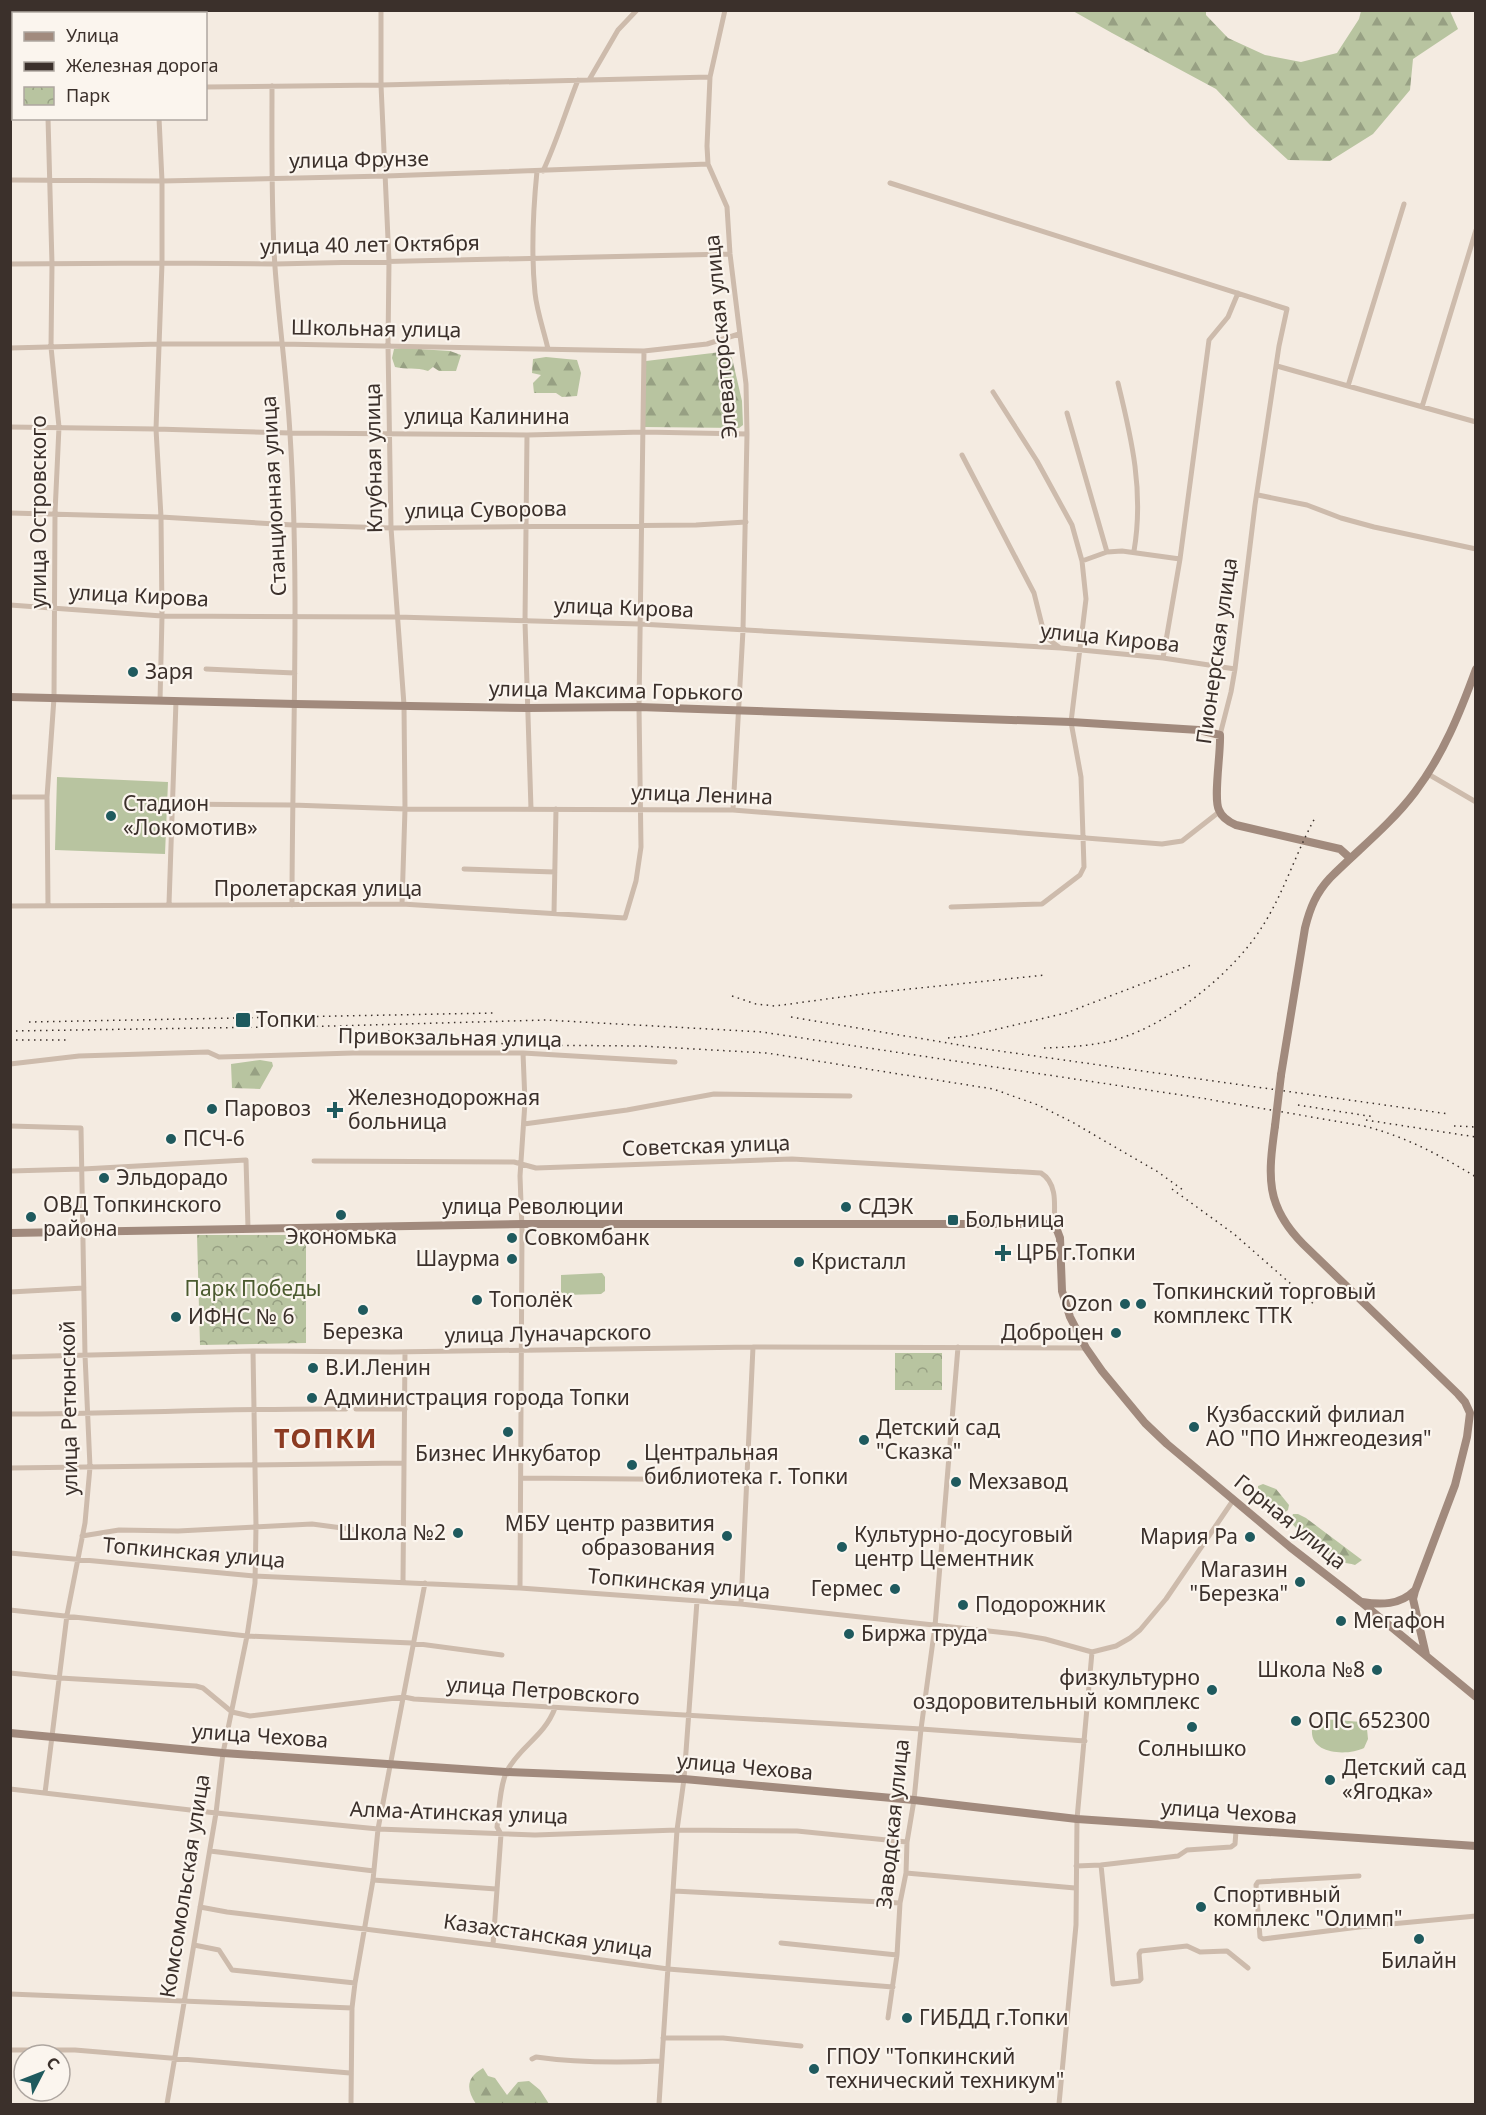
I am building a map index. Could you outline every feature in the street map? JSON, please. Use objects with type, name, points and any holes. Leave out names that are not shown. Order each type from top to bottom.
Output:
[{"type":"street","name":"Клубная улица","points":[[381,10],[381,86],[387,176],[389,261],[390,528],[404,705],[405,809],[402,904]]},
{"type":"street","points":[[589,80],[618,30],[637,10]]},
{"type":"street","name":"Элеваторская улица","points":[[725,10],[710,77],[708,164],[727,207],[730,254],[746,384],[743,630],[732,810]]},
{"type":"street","points":[[207,87],[381,86],[710,77]]},
{"type":"street","points":[[548,348],[535,295],[535,185],[540,171],[557,142],[578,80]]},
{"type":"street","name":"Станционная улица","points":[[272,86],[271,178],[275,264],[290,434],[296,618],[292,905]]},
{"type":"street","name":"улица Островского","points":[[48,120],[52,264],[51,347],[58,428],[54,698],[47,797],[48,905]]},
{"type":"street","points":[[159,120],[162,263],[156,429],[161,517],[160,701]]},
{"type":"street","name":"улица Фрунзе","points":[[10,180],[162,181],[387,176],[708,164]]},
{"type":"street","points":[[890,183],[1238,293],[1228,317],[1209,340],[1179,559],[1162,658]]},
{"type":"street","points":[[1348,386],[1404,204]]},
{"type":"street","points":[[1422,407],[1476,230]]},
{"type":"street","name":"улица 40 лет Октября","points":[[10,264],[275,264],[730,254]]},
{"type":"street","name":"Пионерская улица","points":[[1219,812],[1216,803],[1221,750],[1220,735],[1232,692],[1256,505],[1279,346],[1287,309],[1238,293]]},
{"type":"street","name":"Школьная улица","points":[[10,348],[281,344],[644,351],[707,344],[740,334]]},
{"type":"street","points":[[640,809],[639,707],[644,351]]},
{"type":"street","points":[[1277,366],[1476,422]]},
{"type":"street","points":[[1118,384],[1133,441],[1136,470],[1137,531],[1134,552]]},
{"type":"street","points":[[951,907],[1042,904],[1083,872],[1084,867],[1085,837],[1081,777],[1071,722],[1086,599],[1082,561],[1072,525],[1037,461],[993,392]]},
{"type":"street","points":[[1067,413],[1107,552]]},
{"type":"street","name":"улица Калинина","points":[[10,427],[290,434],[527,435],[643,432],[747,434]]},
{"type":"street","points":[[527,435],[525,621],[531,809]]},
{"type":"street","points":[[962,455],[1031,587],[1045,637],[1061,648]]},
{"type":"street","points":[[1258,495],[1307,505],[1374,527],[1476,549]]},
{"type":"street","name":"улица Суворова","points":[[10,513],[161,517],[390,528],[696,525],[746,522]]},
{"type":"street","points":[[1082,561],[1107,552],[1134,552],[1179,559]]},
{"type":"street","name":"улица Кирова","points":[[10,604],[162,616],[397,617],[640,624],[1061,648],[1162,658],[1235,669]]},
{"type":"street","points":[[206,669],[295,673]]},
{"type":"street","points":[[1426,1655],[1415,1611],[1414,1591],[1455,1485],[1473,1416],[1458,1394],[1286,1226],[1273,1200],[1270,1187],[1270,1162],[1281,1075],[1305,928],[1311,905],[1322,886],[1402,807],[1428,774],[1456,723],[1476,669]]},
{"type":"street","name":"улица Максима Горького","points":[[10,697],[296,704],[738,710],[1071,722],[1199,730],[1220,735]]},
{"type":"street","points":[[169,904],[176,701]]},
{"type":"street","points":[[1428,774],[1476,802]]},
{"type":"street","points":[[10,797],[47,797]]},
{"type":"street","name":"улица Ленина","points":[[172,804],[292,804],[405,809],[732,810],[1177,843],[1187,838],[1219,812]]},
{"type":"street","points":[[554,913],[556,809]]},
{"type":"street","name":"Пролетарская улица","points":[[10,906],[402,904],[626,918],[636,881],[640,847],[640,809]]},
{"type":"street","points":[[1219,812],[1236,825],[1340,849],[1366,843]]},
{"type":"street","points":[[1340,849],[1350,858]]},
{"type":"street","points":[[464,869],[555,872]]},
{"type":"street","name":"Привокзальная улица","points":[[10,1064],[79,1056],[208,1052],[219,1057],[353,1053],[523,1053],[675,1062]]},
{"type":"street","points":[[520,1587],[523,1053]]},
{"type":"street","points":[[524,1124],[627,1110],[714,1094],[850,1096]]},
{"type":"street","name":"улица Ретюнской","points":[[10,1126],[81,1128],[85,1355],[90,1467],[82,1536],[67,1616],[45,1793]]},
{"type":"street","name":"Советская улица","points":[[314,1161],[514,1162],[536,1168],[792,1159],[1041,1173],[1052,1185],[1054,1227]]},
{"type":"street","points":[[10,1171],[246,1160],[248,1228]]},
{"type":"street","name":"улица Революции","points":[[10,1233],[522,1224],[1043,1223],[1054,1227]]},
{"type":"street","name":"Горная улица","points":[[1054,1227],[1060,1238],[1064,1299],[1070,1317],[1086,1348],[1145,1423],[1290,1547],[1476,1697]]},
{"type":"street","points":[[10,1292],[84,1288]]},
{"type":"street","points":[[741,1604],[753,1347]]},
{"type":"street","name":"улица Луначарского","points":[[10,1357],[253,1351],[405,1352],[753,1347],[1086,1348]]},
{"type":"street","name":"Заводская улица","points":[[888,2018],[897,1955],[900,1903],[906,1873],[907,1842],[935,1626],[958,1347]]},
{"type":"street","name":"Комсомольская улица","points":[[167,2104],[210,1851],[223,1752],[247,1636],[255,1583],[253,1351]]},
{"type":"street","points":[[403,1581],[405,1352]]},
{"type":"street","points":[[10,1414],[88,1414],[254,1408],[346,1409],[355,1398],[396,1398]]},
{"type":"street","points":[[356,1409],[405,1409]]},
{"type":"street","points":[[10,1468],[403,1463]]},
{"type":"street","points":[[521,1478],[748,1480]]},
{"type":"street","points":[[1059,2104],[1076,1925],[1077,1819],[1092,1652],[1116,1647],[1140,1630],[1166,1599],[1234,1499]]},
{"type":"street","name":"Топкинская улица","points":[[82,1536],[119,1530],[178,1531],[312,1524],[365,1531]]},
{"type":"street","name":"Топкинская улица","points":[[10,1553],[254,1576],[520,1587],[741,1604],[1046,1639],[1092,1652]]},
{"type":"street","points":[[351,2104],[352,2008],[355,1983],[373,1880],[378,1829],[425,1583]]},
{"type":"street","points":[[1361,1602],[1391,1603],[1406,1598],[1414,1591]]},
{"type":"street","points":[[659,2104],[677,1830],[684,1779],[698,1601]]},
{"type":"street","points":[[10,1610],[247,1636],[412,1643],[502,1655]]},
{"type":"street","points":[[10,1673],[196,1686],[203,1688],[231,1712]]},
{"type":"street","name":"улица Петровского","points":[[231,1712],[250,1716],[264,1715],[404,1696],[414,1699],[1085,1741]]},
{"type":"street","points":[[493,1945],[501,1834],[497,1827],[506,1772],[517,1755],[545,1728],[555,1707]]},
{"type":"street","name":"улица Чехова","points":[[10,1733],[223,1752],[506,1772],[684,1779],[914,1800],[1077,1819],[1476,1846]]},
{"type":"street","name":"Алма-Атинская улица","points":[[10,1790],[378,1829],[535,1835],[677,1830],[797,1831],[907,1842]]},
{"type":"street","points":[[1076,1866],[1178,1856],[1187,1850],[1231,1847],[1235,1844],[1236,1831]]},
{"type":"street","points":[[210,1851],[374,1871]]},
{"type":"street","points":[[1101,1865],[1113,1984],[1142,1979],[1139,1954],[1141,1952],[1187,1947],[1200,1952],[1227,1951],[1248,1968]]},
{"type":"street","points":[[906,1873],[1076,1888]]},
{"type":"street","points":[[1359,1876],[1258,1882],[1256,1885],[1260,1937],[1263,1939],[1359,1927],[1476,1917]]},
{"type":"street","points":[[373,1880],[496,1889]]},
{"type":"street","points":[[674,1892],[900,1903]]},
{"type":"street","name":"Казахстанская улица","points":[[200,1907],[668,1969],[893,1987]]},
{"type":"street","points":[[782,1943],[897,1955]]},
{"type":"street","points":[[194,1945],[219,1950],[232,1970],[355,1983]]},
{"type":"street","points":[[10,1994],[352,2008]]},
{"type":"street","points":[[663,2038],[723,2038],[801,2046]]},
{"type":"street","points":[[10,2050],[75,2050],[350,2073]]},
{"type":"street","points":[[532,2060],[536,2057],[571,2062],[662,2061]]},
{"type":"green space","points":[[1073,11],[1206,11],[1206,15],[1228,38],[1265,55],[1301,62],[1337,53],[1359,19],[1361,11],[1450,11],[1458,29],[1413,59],[1410,90],[1373,134],[1330,161],[1288,160],[1216,89]]},
{"type":"green space","points":[[394,349],[450,351],[461,355],[456,371],[439,371],[433,367],[428,371],[395,367],[392,358]]},
{"type":"green space","points":[[728,353],[732,358],[742,401],[743,425],[739,428],[644,427],[646,361]]},
{"type":"green space","points":[[546,357],[577,360],[581,373],[577,396],[562,397],[556,393],[534,393],[533,383],[541,375],[532,373],[533,359]]},
{"type":"green space","name":"Стадион «Локомотив»","points":[[57,777],[168,782],[165,854],[55,850]]},
{"type":"green space","points":[[260,1060],[272,1062],[273,1066],[260,1089],[232,1088],[231,1064]]},
{"type":"green space","name":"Парк Победы","points":[[197,1235],[306,1235],[306,1343],[200,1345]]},
{"type":"green space","points":[[602,1273],[605,1277],[605,1291],[601,1294],[565,1295],[561,1292],[561,1275]]},
{"type":"green space","points":[[895,1353],[942,1353],[942,1390],[895,1390]]},
{"type":"green space","points":[[1263,1484],[1276,1489],[1289,1505],[1288,1510],[1284,1513],[1264,1499],[1264,1495],[1258,1490],[1258,1486]]},
{"type":"green space","points":[[1293,1514],[1306,1518],[1362,1560],[1355,1565],[1330,1556],[1293,1525],[1290,1521]]},
{"type":"green space","points":[[1324,1719],[1361,1722],[1367,1729],[1368,1739],[1364,1748],[1349,1752],[1323,1749],[1313,1738],[1312,1730]]},
{"type":"green space","points":[[483,2068],[488,2076],[495,2078],[507,2095],[518,2082],[529,2081],[540,2090],[549,2104],[476,2104],[470,2093],[469,2084],[473,2076]]},
{"type":"railway","points":[[1044,1048],[1073,1047],[1121,1038],[1181,1008],[1219,978],[1262,927],[1316,816]]},
{"type":"railway","points":[[948,1038],[968,1036],[1066,1013],[1191,965]]},
{"type":"railway","points":[[732,996],[756,1004],[775,1006],[871,993],[1045,975]]},
{"type":"railway","points":[[29,1022],[494,1013]]},
{"type":"railway","points":[[791,1017],[978,1048],[1449,1114]]},
{"type":"railway","points":[[10,1031],[546,1020],[762,1032],[1201,1098],[1364,1126],[1422,1147],[1476,1177]]},
{"type":"railway","points":[[388,1031],[515,1045],[640,1046],[767,1053],[993,1089],[1038,1105],[1072,1122],[1158,1172],[1183,1190]]},
{"type":"railway","points":[[10,1040],[69,1040]]},
{"type":"railway","points":[[1298,1105],[1375,1117]]},
{"type":"railway","points":[[1366,1120],[1476,1137]]},
{"type":"railway","points":[[1454,1126],[1476,1127]]},
{"type":"railway","points":[[1172,1189],[1234,1234],[1316,1306]]},
{"type":"place","name":"Заря","points":[[133,672]]},
{"type":"place","name":"Стадион «Локомотив»","points":[[111,816]]},
{"type":"place","name":"Топки","points":[[243,1020]]},
{"type":"place","name":"Паровоз","points":[[212,1109]]},
{"type":"place","name":"Железнодорожная больница","points":[[335,1110]]},
{"type":"place","name":"ПСЧ-6","points":[[171,1139]]},
{"type":"place","name":"Эльдорадо","points":[[104,1178]]},
{"type":"place","name":"СДЭК","points":[[846,1207]]},
{"type":"place","name":"Экономька","points":[[341,1215]]},
{"type":"place","name":"ОВД Топкинского района","points":[[31,1217]]},
{"type":"place","name":"Больница","points":[[953,1220]]},
{"type":"place","name":"Совкомбанк","points":[[512,1238]]},
{"type":"place","name":"ЦРБ г.Топки","points":[[1003,1253]]},
{"type":"place","name":"Шаурма","points":[[512,1259]]},
{"type":"place","name":"Кристалл","points":[[799,1262]]},
{"type":"place","name":"Тополёк","points":[[477,1300]]},
{"type":"place","name":"Ozon","points":[[1125,1304]]},
{"type":"place","name":"Топкинский торговый комплекс ТТК","points":[[1141,1304]]},
{"type":"place","name":"Березка","points":[[363,1310]]},
{"type":"place","name":"ИФНС № 6","points":[[176,1317]]},
{"type":"place","name":"Доброцен","points":[[1116,1333]]},
{"type":"place","name":"В.И.Ленин","points":[[313,1368]]},
{"type":"place","name":"Администрация города Топки","points":[[312,1398]]},
{"type":"place","name":"Кузбасский филиал АО \"ПО Инжгеодезия\"","points":[[1194,1427]]},
{"type":"place","name":"Бизнес Инкубатор","points":[[508,1432]]},
{"type":"place","name":"Детский сад \"Сказка\"","points":[[864,1440]]},
{"type":"place","name":"Центральная библиотека г. Топки","points":[[632,1465]]},
{"type":"place","name":"Мехзавод","points":[[956,1482]]},
{"type":"place","name":"Школа №2","points":[[458,1533]]},
{"type":"place","name":"МБУ центр развития образования","points":[[727,1536]]},
{"type":"place","name":"Мария Ра","points":[[1250,1537]]},
{"type":"place","name":"Культурно-досуговый центр Цементник","points":[[842,1547]]},
{"type":"place","name":"Магазин \"Березка\"","points":[[1300,1582]]},
{"type":"place","name":"Гермес","points":[[895,1589]]},
{"type":"place","name":"Подорожник","points":[[963,1605]]},
{"type":"place","name":"Мегафон","points":[[1341,1621]]},
{"type":"place","name":"Биржа труда","points":[[849,1634]]},
{"type":"place","name":"Школа №8","points":[[1377,1670]]},
{"type":"place","name":"физкультурно оздоровительный комплекс","points":[[1212,1690]]},
{"type":"place","name":"ОПС 652300","points":[[1296,1721]]},
{"type":"place","name":"Солнышко","points":[[1192,1727]]},
{"type":"place","name":"Детский сад «Ягодка»","points":[[1330,1780]]},
{"type":"place","name":"Спортивный комплекс \"Олимп\"","points":[[1201,1907]]},
{"type":"place","name":"Билайн","points":[[1419,1939]]},
{"type":"place","name":"ГИБДД г.Топки","points":[[907,2018]]},
{"type":"place","name":"ГПОУ \"Топкинский технический техникум\"","points":[[814,2069]]},
{"type":"district","name":"ТОПКИ","points":[[326,1439]]}]
